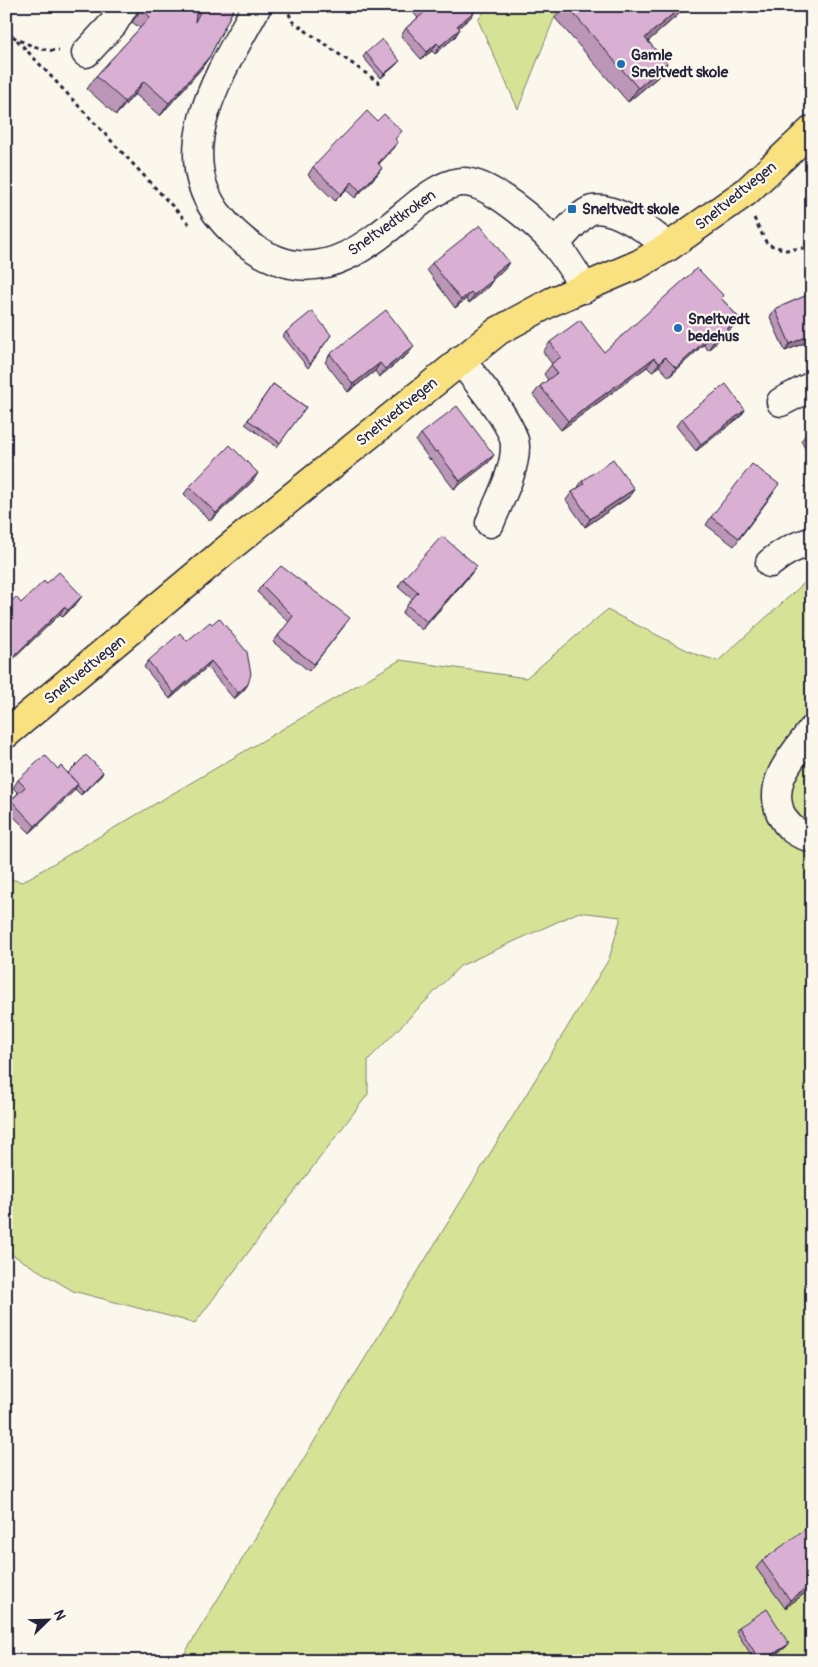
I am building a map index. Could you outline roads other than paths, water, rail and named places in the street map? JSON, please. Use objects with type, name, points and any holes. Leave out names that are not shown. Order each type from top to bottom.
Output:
[{"type":"main road","name":"Sneltvedtvegen","points":[[6,734],[109,651],[226,551],[498,331],[518,318],[639,264],[668,247],[746,192],[812,130]]},
{"type":"street","points":[[86,52],[112,24],[124,6]]},
{"type":"street","name":"Sneltvedtkroken","points":[[257,6],[212,93],[202,122],[198,144],[197,162],[200,178],[213,207],[235,234],[263,254],[292,266],[316,266],[350,254],[367,244],[429,195],[453,183],[464,182],[486,189],[535,224],[555,244],[584,289]]},
{"type":"street","points":[[555,244],[584,215],[593,210],[615,213],[632,221],[668,247]]},
{"type":"street","points":[[460,360],[507,423],[516,445],[513,462],[490,523]]},
{"type":"street","points":[[781,402],[812,386]]},
{"type":"street","points":[[770,563],[782,554],[802,544],[812,542]]},
{"type":"street","points":[[812,730],[781,773],[776,791],[776,801],[782,817],[792,830],[812,838]]},
{"type":"place","name":"Gamle Sneltvedt skole","points":[[621,64]]},
{"type":"place","name":"Sneltvedt skole","points":[[572,209]]},
{"type":"place","name":"Sneltvedt bedehus","points":[[678,328]]}]
